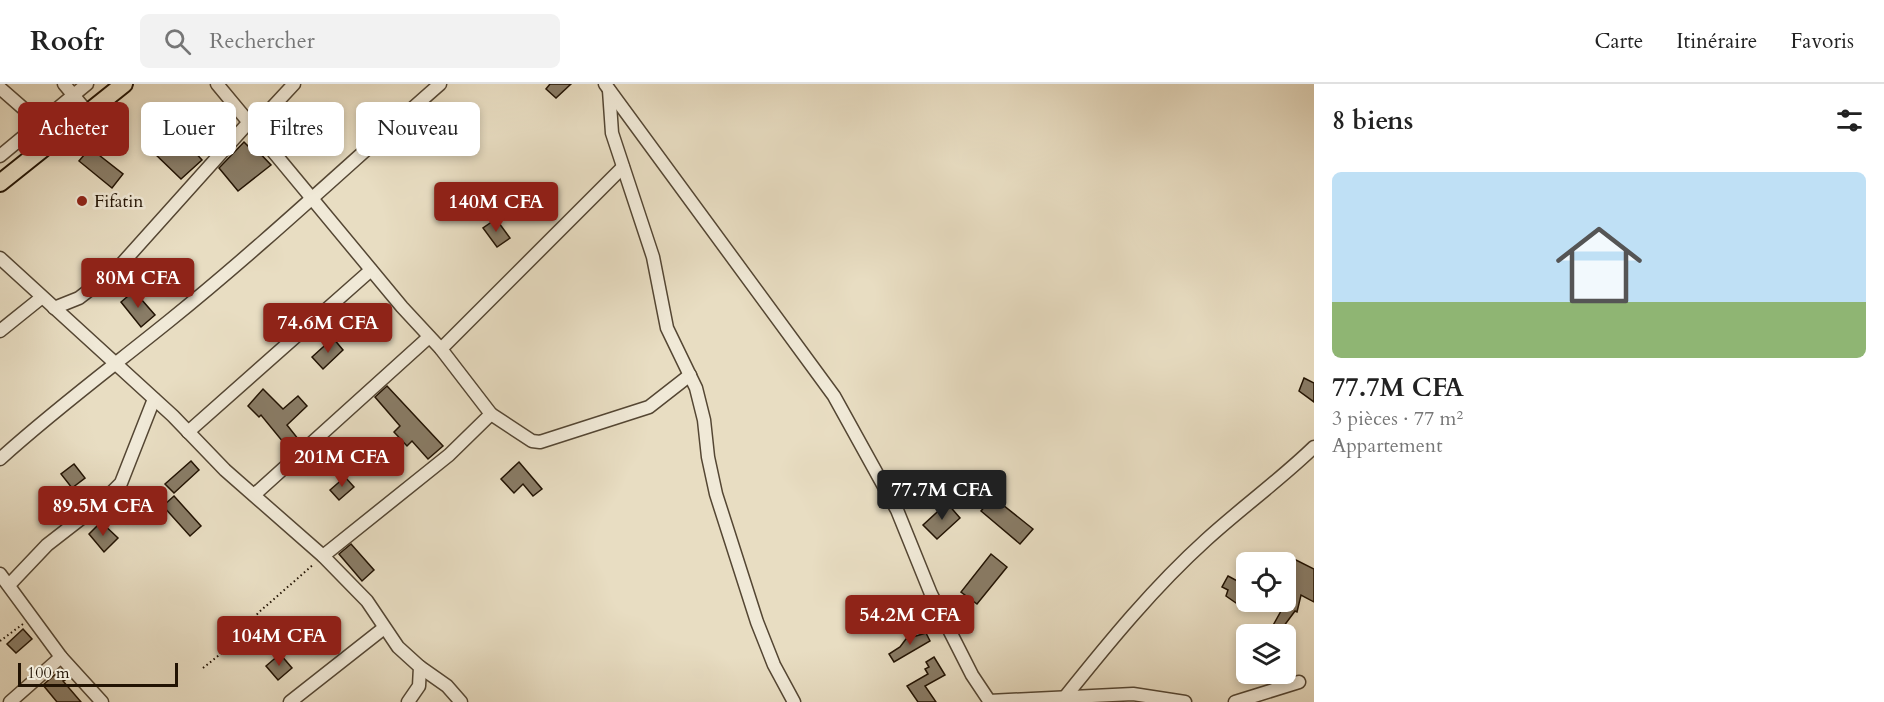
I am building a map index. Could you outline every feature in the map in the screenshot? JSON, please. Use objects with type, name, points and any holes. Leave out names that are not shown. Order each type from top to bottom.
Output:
[{"type":"main road","points":[[103,102],[124,84]]},
{"type":"main road","points":[[0,183],[35,156]]},
{"type":"street","points":[[64,84],[81,102]]},
{"type":"street","points":[[65,102],[87,84]]},
{"type":"street","points":[[217,84],[248,121]]},
{"type":"street","points":[[275,102],[294,84]]},
{"type":"street","points":[[0,459],[113,363],[170,320],[440,84]]},
{"type":"street","points":[[607,87],[612,133],[654,257],[667,328],[690,375],[705,420],[708,457],[716,494],[757,622],[774,665],[794,702]]},
{"type":"street","points":[[607,87],[834,396],[897,510],[931,594],[972,675],[990,702],[1133,694],[1185,702]]},
{"type":"street","points":[[0,88],[18,104]]},
{"type":"street","points":[[54,308],[80,298],[118,268],[248,128]]},
{"type":"street","points":[[0,156],[18,141]]},
{"type":"street","points":[[277,156],[371,270],[441,349],[492,414],[532,441],[540,442],[650,407],[690,375]]},
{"type":"street","points":[[441,349],[623,167]]},
{"type":"street","points":[[0,258],[41,298],[154,399],[225,470],[323,556],[367,601],[398,647],[420,667],[447,686],[461,702]]},
{"type":"street","points":[[188,432],[371,270]]},
{"type":"street","points":[[0,331],[41,298]]},
{"type":"street","points":[[254,495],[429,337]]},
{"type":"street","points":[[9,585],[47,544],[101,504],[121,483],[154,399]]},
{"type":"street","points":[[323,556],[449,455],[492,414]]},
{"type":"street","points":[[1065,697],[1153,593],[1207,539],[1283,477],[1314,447]]},
{"type":"street","points":[[0,574],[61,657],[102,702]]},
{"type":"street","points":[[290,702],[384,628]]},
{"type":"street","points":[[10,702],[61,657]]},
{"type":"street","points":[[408,702],[419,686],[420,667]]},
{"type":"street","points":[[1235,702],[1299,682]]},
{"type":"path","points":[[203,668],[238,640],[258,613],[323,556]]},
{"type":"path","points":[[0,641],[33,617]]},
{"type":"building","points":[[550,84],[571,84],[556,98],[546,89]]},
{"type":"building","points":[[244,142],[248,146],[248,156],[262,156],[271,165],[238,191],[219,168],[231,156],[236,156],[236,150]]},
{"type":"building","points":[[83,156],[100,156],[123,174],[112,188],[79,161]]},
{"type":"building","points":[[157,156],[198,156],[202,160],[181,179]]},
{"type":"building","points":[[496,219],[510,238],[497,247],[483,228]]},
{"type":"building","points":[[134,291],[155,315],[141,327],[121,302]]},
{"type":"building","points":[[333,338],[343,350],[323,369],[312,357]]},
{"type":"building","points":[[1304,378],[1314,383],[1314,402],[1299,391]]},
{"type":"building","points":[[387,386],[443,446],[428,459],[412,441],[407,446],[394,432],[400,426],[375,397]]},
{"type":"building","points":[[263,389],[283,409],[298,396],[307,406],[287,425],[299,440],[288,448],[261,415],[259,417],[248,406]]},
{"type":"building","points":[[191,461],[199,470],[174,493],[165,484]]},
{"type":"building","points":[[519,462],[542,489],[533,496],[523,484],[514,493],[501,479]]},
{"type":"building","points":[[74,464],[85,478],[72,488],[61,474]]},
{"type":"building","points":[[345,477],[354,487],[339,500],[330,490]]},
{"type":"building","points":[[174,496],[201,526],[190,536],[163,506]]},
{"type":"building","points":[[993,497],[1033,529],[1020,544],[981,511]]},
{"type":"building","points":[[947,503],[960,518],[937,539],[923,525]]},
{"type":"building","points":[[101,522],[118,538],[104,552],[89,534]]},
{"type":"building","points":[[351,544],[374,570],[362,581],[339,554]]},
{"type":"building","points":[[991,554],[1007,567],[977,604],[961,592]]},
{"type":"building","points":[[1296,560],[1314,569],[1314,602],[1301,595],[1297,612]]},
{"type":"building","points":[[1228,576],[1236,580],[1236,603],[1226,596],[1228,590],[1222,587]]},
{"type":"building","points":[[1280,612],[1294,612],[1285,624],[1274,624]]},
{"type":"building","points":[[23,629],[32,639],[16,653],[7,644]]},
{"type":"building","points":[[926,633],[930,641],[894,662],[889,654],[900,647],[906,639]]},
{"type":"building","points":[[280,654],[292,668],[278,680],[266,666]]},
{"type":"building","points":[[934,657],[945,675],[925,686],[936,702],[918,702],[907,686],[928,674],[925,669],[929,667],[926,662]]},
{"type":"building","points":[[58,672],[81,702],[57,702],[43,685]]},
{"type":"place","name":"Fifatin","points":[[82,201]]}]
